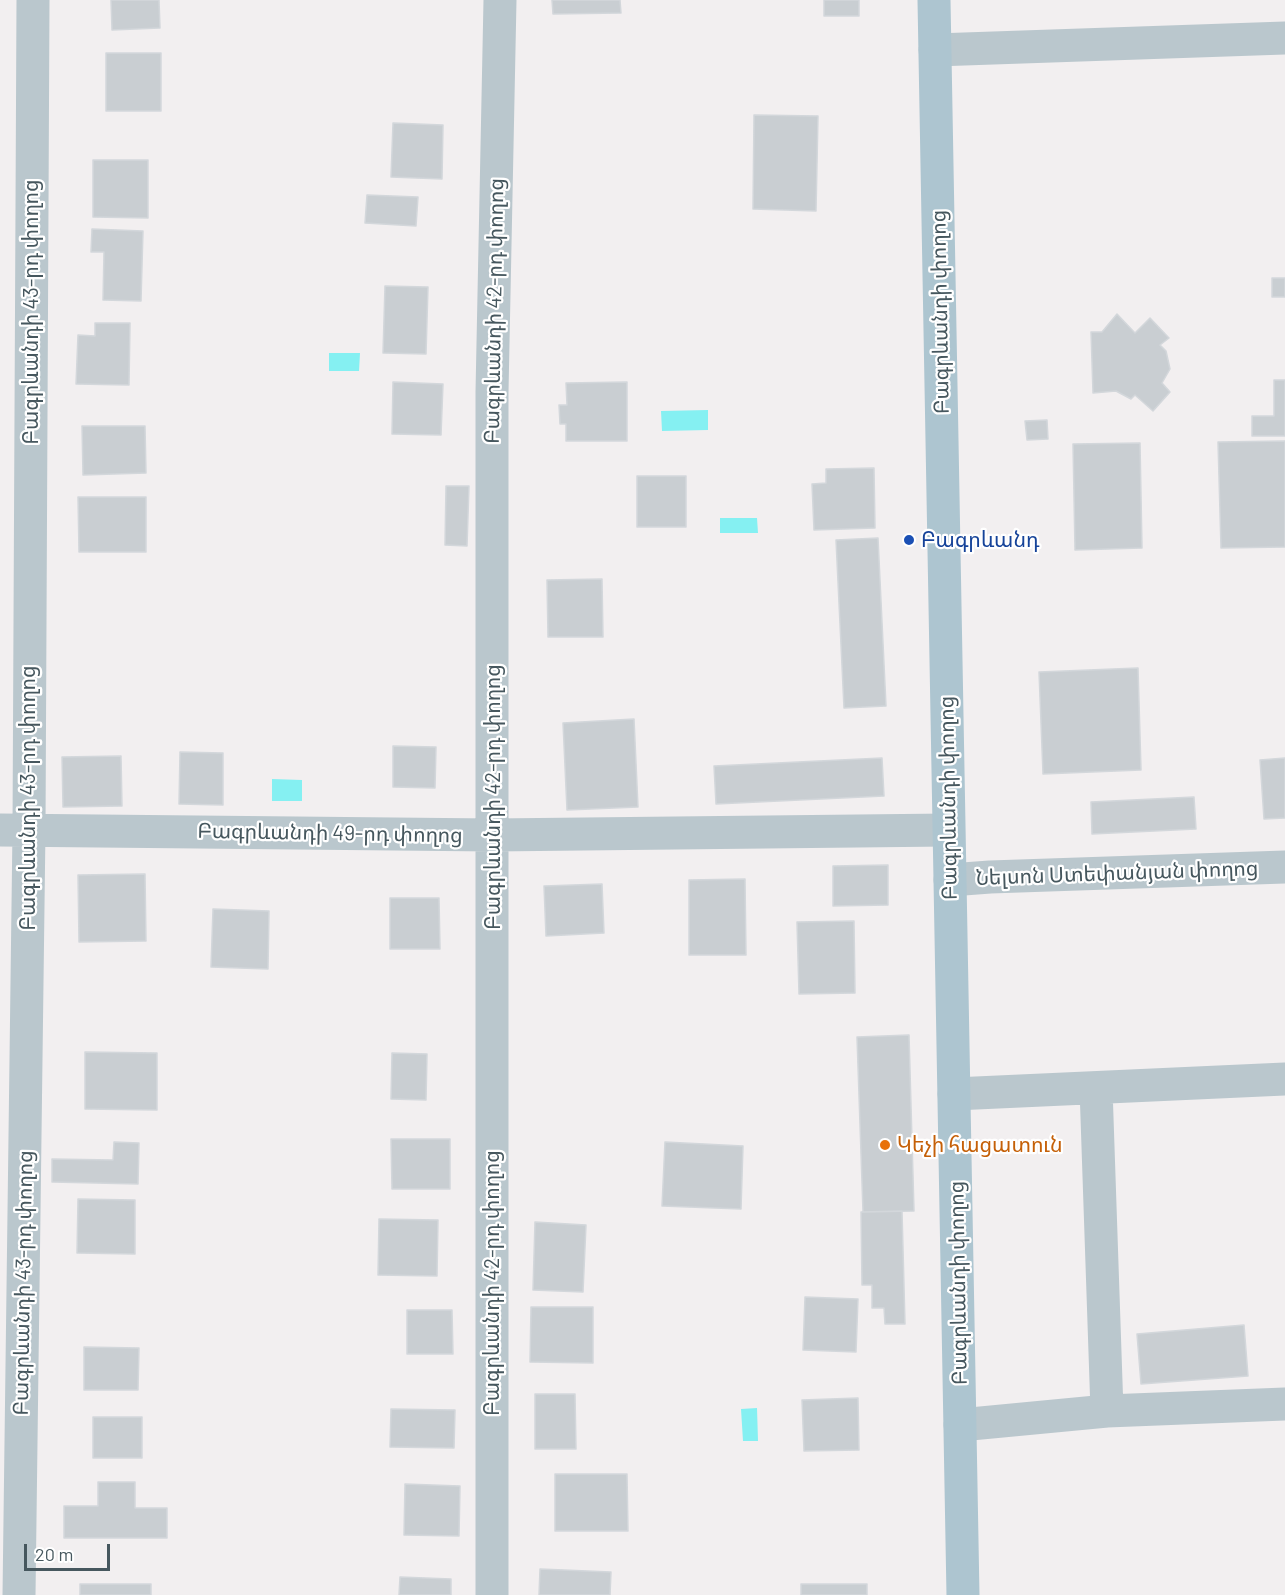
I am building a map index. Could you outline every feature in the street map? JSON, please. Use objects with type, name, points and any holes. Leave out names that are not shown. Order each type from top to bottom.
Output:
[{"type":"main road","name":"Բագրևանդի փողոց","points":[[934,0],[963,1595]]},
{"type":"street","name":"Բագրևանդի 43-րդ փողոց","points":[[19,1595],[14,830],[33,0]]},
{"type":"street","name":"Բագրևանդի 42-րդ փողոց","points":[[492,1595],[492,392],[500,0]]},
{"type":"street","points":[[935,50],[1285,38]]},
{"type":"street","name":"Բագրևանդի 49-րդ փողոց","points":[[14,830],[493,835],[948,830]]},
{"type":"street","name":"Նելսոն Ստեփանյան փողոց","points":[[950,880],[1285,867]]},
{"type":"street","points":[[954,1094],[1285,1079]]},
{"type":"street","points":[[1096,1088],[1107,1411]]},
{"type":"street","points":[[960,1425],[1107,1411],[1285,1404]]},
{"type":"water","points":[[329,353],[360,353],[359,371],[329,371]]},
{"type":"water","points":[[708,410],[708,430],[662,431],[661,411]]},
{"type":"water","points":[[720,518],[757,518],[758,533],[720,533]]},
{"type":"water","points":[[272,779],[302,780],[302,801],[272,801]]},
{"type":"water","points":[[757,1408],[758,1441],[743,1441],[741,1409]]},
{"type":"building","points":[[111,0],[159,0],[160,28],[112,30]]},
{"type":"building","points":[[552,0],[620,0],[621,13],[553,14]]},
{"type":"building","points":[[824,0],[859,0],[859,16],[824,16]]},
{"type":"building","points":[[106,53],[161,53],[161,111],[106,111]]},
{"type":"building","points":[[754,115],[818,116],[816,211],[753,209]]},
{"type":"building","points":[[393,123],[443,125],[442,179],[391,177]]},
{"type":"building","points":[[93,160],[148,160],[148,218],[93,217]]},
{"type":"building","points":[[367,195],[418,197],[416,226],[365,223]]},
{"type":"building","points":[[92,229],[143,231],[141,301],[103,300],[104,252],[91,252]]},
{"type":"building","points":[[1272,278],[1285,278],[1285,297],[1272,297]]},
{"type":"building","points":[[385,286],[428,287],[426,354],[383,353]]},
{"type":"building","points":[[1117,314],[1135,333],[1150,318],[1169,338],[1160,345],[1166,351],[1170,369],[1162,383],[1170,392],[1153,411],[1135,395],[1131,399],[1116,391],[1093,393],[1091,332],[1102,332]]},
{"type":"building","points":[[95,323],[130,323],[129,385],[76,384],[78,335],[95,336]]},
{"type":"building","points":[[1274,380],[1285,380],[1285,436],[1252,436],[1252,416],[1274,416]]},
{"type":"building","points":[[393,382],[443,384],[441,435],[392,434]]},
{"type":"building","points":[[627,382],[627,441],[566,441],[566,424],[560,424],[559,405],[567,405],[566,383]]},
{"type":"building","points":[[1047,420],[1048,439],[1027,440],[1025,421]]},
{"type":"building","points":[[82,426],[145,426],[146,473],[83,475]]},
{"type":"building","points":[[1285,441],[1285,547],[1221,548],[1218,442]]},
{"type":"building","points":[[1140,443],[1142,548],[1075,550],[1073,444]]},
{"type":"building","points":[[874,468],[875,528],[814,530],[812,484],[826,483],[826,469]]},
{"type":"building","points":[[637,476],[686,476],[686,527],[637,527]]},
{"type":"building","points":[[446,486],[469,486],[467,546],[445,545]]},
{"type":"building","points":[[78,497],[146,497],[146,552],[79,552]]},
{"type":"building","points":[[878,538],[886,706],[844,708],[836,540]]},
{"type":"building","points":[[602,579],[603,637],[548,637],[547,580]]},
{"type":"building","points":[[1138,668],[1141,770],[1043,774],[1039,672]]},
{"type":"building","points":[[634,719],[638,807],[567,810],[563,723]]},
{"type":"building","points":[[393,746],[436,747],[435,788],[393,787]]},
{"type":"building","points":[[180,752],[223,753],[223,805],[179,804]]},
{"type":"building","points":[[121,756],[122,806],[63,807],[62,757]]},
{"type":"building","points":[[882,758],[884,796],[716,804],[714,766]]},
{"type":"building","points":[[1285,758],[1285,818],[1264,819],[1260,760]]},
{"type":"building","points":[[1194,797],[1196,829],[1092,834],[1091,802]]},
{"type":"building","points":[[888,865],[888,905],[833,906],[833,866]]},
{"type":"building","points":[[145,874],[146,941],[79,942],[78,875]]},
{"type":"building","points":[[745,879],[746,955],[689,955],[689,880]]},
{"type":"building","points":[[602,884],[604,933],[546,936],[544,886]]},
{"type":"building","points":[[390,898],[439,898],[440,949],[390,949]]},
{"type":"building","points":[[213,909],[269,911],[268,969],[211,967]]},
{"type":"building","points":[[854,921],[855,993],[799,994],[797,922]]},
{"type":"building","points":[[909,1035],[914,1211],[863,1212],[857,1037]]},
{"type":"building","points":[[85,1052],[157,1053],[157,1110],[85,1109]]},
{"type":"building","points":[[392,1053],[427,1054],[426,1100],[391,1099]]},
{"type":"building","points":[[391,1139],[450,1139],[450,1189],[392,1189]]},
{"type":"building","points":[[114,1142],[139,1143],[138,1184],[52,1182],[52,1159],[113,1160]]},
{"type":"building","points":[[665,1142],[743,1146],[741,1209],[662,1206]]},
{"type":"building","points":[[78,1199],[135,1200],[135,1254],[77,1253]]},
{"type":"building","points":[[902,1211],[905,1324],[885,1324],[884,1308],[872,1308],[872,1285],[862,1285],[861,1212]]},
{"type":"building","points":[[379,1219],[438,1220],[437,1276],[378,1275]]},
{"type":"building","points":[[535,1222],[586,1225],[583,1292],[533,1290]]},
{"type":"building","points":[[805,1297],[858,1299],[856,1352],[803,1350]]},
{"type":"building","points":[[531,1307],[593,1307],[593,1363],[530,1362]]},
{"type":"building","points":[[407,1310],[452,1310],[453,1354],[407,1354]]},
{"type":"building","points":[[1244,1325],[1248,1376],[1141,1384],[1137,1334]]},
{"type":"building","points":[[84,1347],[139,1348],[138,1390],[84,1390]]},
{"type":"building","points":[[535,1394],[575,1394],[576,1449],[535,1449]]},
{"type":"building","points":[[858,1398],[859,1450],[804,1451],[802,1400]]},
{"type":"building","points":[[391,1409],[455,1410],[454,1448],[390,1447]]},
{"type":"building","points":[[93,1417],[142,1417],[142,1458],[93,1458]]},
{"type":"building","points":[[555,1474],[627,1474],[628,1531],[555,1531]]},
{"type":"building","points":[[98,1482],[135,1482],[135,1508],[167,1508],[167,1538],[64,1538],[64,1506],[98,1506]]},
{"type":"building","points":[[405,1484],[460,1486],[459,1536],[404,1535]]},
{"type":"building","points":[[540,1569],[611,1572],[610,1595],[539,1595]]},
{"type":"building","points":[[400,1577],[451,1579],[451,1595],[399,1595]]},
{"type":"building","points":[[80,1584],[151,1584],[151,1595],[80,1595]]},
{"type":"building","points":[[801,1584],[867,1584],[867,1595],[801,1595]]},
{"type":"place","name":"Բագրևանդ","points":[[909,540]]},
{"type":"place","name":"Կեչի հացատուն","points":[[885,1145]]}]
